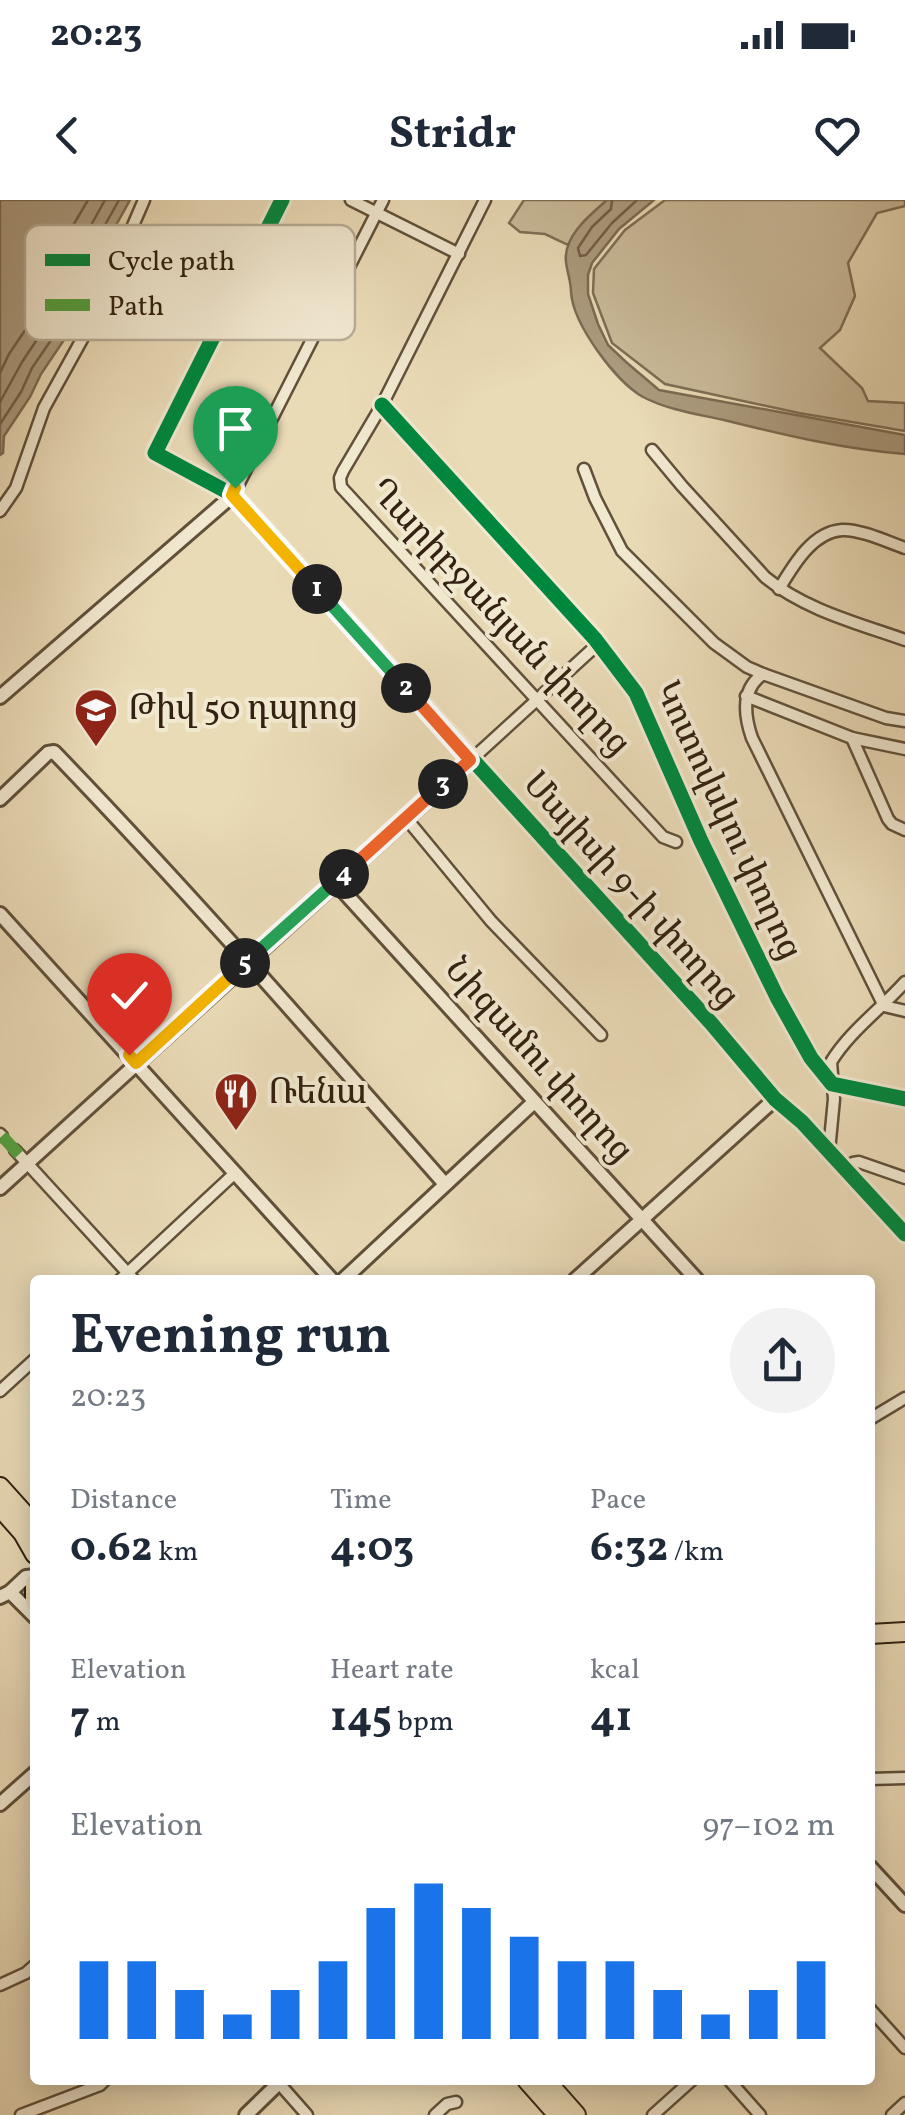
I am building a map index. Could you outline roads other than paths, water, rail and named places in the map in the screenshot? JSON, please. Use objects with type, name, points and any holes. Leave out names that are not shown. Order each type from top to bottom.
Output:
[{"type":"main road","points":[[0,1487],[30,1520]]},
{"type":"main road","points":[[0,1507],[30,1544]]},
{"type":"main road","points":[[875,1622],[905,1620]]},
{"type":"main road","points":[[875,1634],[905,1632]]},
{"type":"main road","points":[[531,2085],[558,2115]]},
{"type":"main road","points":[[549,2085],[576,2115]]},
{"type":"street","points":[[133,225],[144,200]]},
{"type":"street","points":[[270,225],[282,200]]},
{"type":"street","points":[[351,200],[459,254]]},
{"type":"street","points":[[355,256],[384,200]]},
{"type":"street","name":"Ղարիբջանյան փողոց","points":[[485,200],[382,406],[343,470],[341,487],[663,837],[676,842]]},
{"type":"street","points":[[0,511],[16,488],[44,408],[82,340]]},
{"type":"street","points":[[212,340],[155,454],[232,495]]},
{"type":"street","points":[[0,698],[232,495],[312,340]]},
{"type":"street","name":"Կոտովսկու փողոց","points":[[382,406],[598,644],[636,693],[700,841],[777,997],[811,1058],[832,1084]]},
{"type":"street","points":[[652,450],[775,589],[905,640]]},
{"type":"street","points":[[584,469],[622,551],[714,643],[763,674],[886,718],[905,721]]},
{"type":"street","name":"Մայիսի 9-ի փողոց","points":[[232,495],[775,1099],[802,1122],[905,1234]]},
{"type":"street","points":[[775,589],[804,552],[834,532],[852,531],[905,548]]},
{"type":"street","points":[[0,1188],[598,644]]},
{"type":"street","points":[[763,674],[746,696],[746,719],[752,738],[884,1006]]},
{"type":"street","points":[[746,696],[852,738],[905,749]]},
{"type":"street","points":[[852,738],[888,819],[905,830]]},
{"type":"street","points":[[1,795],[48,753],[54,752],[248,960],[444,1184]]},
{"type":"street","points":[[406,818],[490,921],[600,1035]]},
{"type":"street","name":"Նիզամու փողոց","points":[[336,882],[692,1275]]},
{"type":"street","points":[[0,914],[327,1275]]},
{"type":"street","points":[[829,1152],[835,1055],[905,982]]},
{"type":"street","points":[[884,1006],[905,1011]]},
{"type":"street","points":[[832,1084],[905,1099]]},
{"type":"street","points":[[580,1275],[775,1099]]},
{"type":"street","points":[[348,1275],[534,1102]]},
{"type":"street","points":[[15,1150],[124,1275]]},
{"type":"street","points":[[847,1171],[859,1162],[905,1178]]},
{"type":"street","points":[[130,1275],[235,1173]]},
{"type":"street","points":[[0,1391],[30,1363]]},
{"type":"street","points":[[875,1416],[905,1398]]},
{"type":"street","points":[[30,1578],[26,1577],[5,1595],[30,1613]]},
{"type":"street","points":[[0,1804],[30,1777]]},
{"type":"street","points":[[875,1779],[905,1778]]},
{"type":"street","points":[[875,1872],[905,1905]]},
{"type":"street","points":[[0,1985],[30,1969]]},
{"type":"street","points":[[875,2015],[905,2048]]},
{"type":"street","points":[[21,2115],[100,2085]]},
{"type":"street","points":[[246,2115],[275,2085]]},
{"type":"street","points":[[282,2085],[307,2115]]},
{"type":"street","points":[[654,2115],[687,2085]]},
{"type":"street","points":[[733,2085],[760,2115]]},
{"type":"street","points":[[435,2115],[456,2102]]},
{"type":"street","points":[[892,2115],[905,2103]]},
{"type":"water","points":[[0,200],[130,200],[116,225],[25,225],[25,340],[64,340],[4,436],[0,455]]},
{"type":"water","points":[[607,200],[654,200],[619,229],[592,263],[588,275],[588,294],[598,324],[608,345],[626,362],[659,390],[905,435],[905,454],[814,441],[683,411],[632,389],[597,350],[579,320],[566,262],[573,235]]},
{"type":"place","name":"Թիվ 50 դպրոց","points":[[96,748]]},
{"type":"place","name":"Ռենա","points":[[236,1132]]}]
